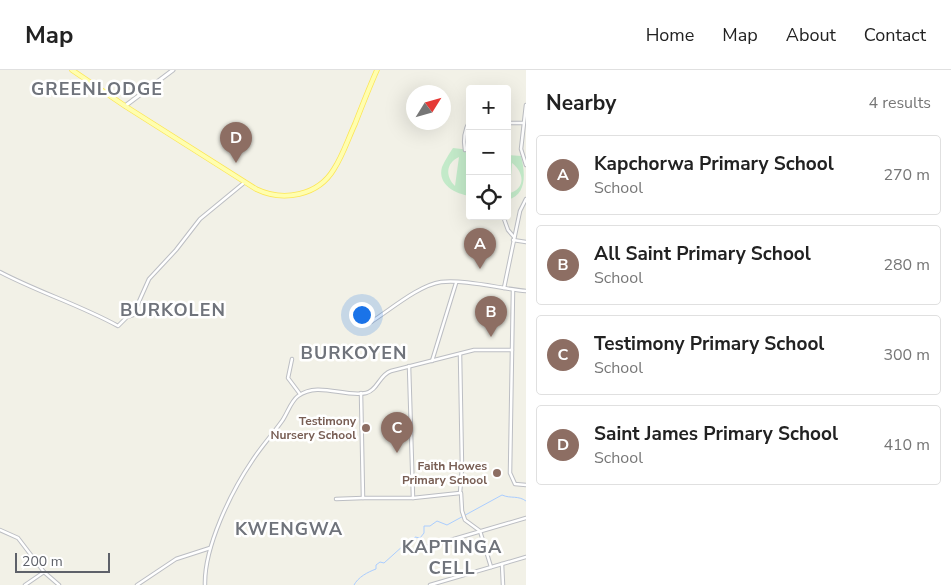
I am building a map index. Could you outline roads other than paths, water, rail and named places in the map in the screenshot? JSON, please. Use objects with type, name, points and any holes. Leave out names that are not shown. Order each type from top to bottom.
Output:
[{"type":"main road","points":[[72,70],[245,182],[265,193],[280,197],[290,196],[315,188],[334,171],[377,70]]},
{"type":"street","points":[[125,106],[173,70]]},
{"type":"street","points":[[526,105],[521,149],[526,165]]},
{"type":"street","points":[[511,123],[524,123]]},
{"type":"street","points":[[465,150],[466,126]]},
{"type":"street","points":[[0,272],[38,291],[78,306],[118,326],[127,317],[133,315],[149,279],[176,250],[200,219],[245,182]]},
{"type":"street","points":[[504,288],[520,210],[526,200]]},
{"type":"street","points":[[504,220],[508,230],[514,238],[526,242]]},
{"type":"street","points":[[371,322],[416,293],[431,285],[443,282],[526,291]]},
{"type":"street","points":[[432,362],[456,283]]},
{"type":"street","points":[[513,290],[511,476],[514,484],[526,485]]},
{"type":"street","points":[[205,585],[206,564],[210,548],[236,488],[252,461],[300,394],[322,390],[361,393],[373,390],[380,378],[387,372],[478,350],[512,350]]},
{"type":"street","points":[[460,354],[461,493],[463,514],[469,524],[480,531],[491,567]]},
{"type":"street","points":[[292,359],[288,378],[300,394]]},
{"type":"street","points":[[409,366],[413,498]]},
{"type":"street","points":[[361,393],[363,498]]},
{"type":"street","points":[[336,500],[413,498],[458,495],[461,493]]},
{"type":"street","points":[[413,552],[526,518]]},
{"type":"street","points":[[0,530],[18,538],[44,572],[59,585]]},
{"type":"street","points":[[137,585],[176,559],[210,548]]},
{"type":"street","points":[[430,585],[526,557]]},
{"type":"street","points":[[502,564],[503,585]]},
{"type":"street","points":[[25,585],[44,572]]},
{"type":"waterway","points":[[354,585],[361,577],[376,569],[376,565],[380,562],[384,563],[404,545],[412,542],[415,537],[420,538],[424,533],[424,526],[430,526],[437,521],[447,525],[502,495],[526,501]]},
{"type":"place","name":"Saint James Primary School","points":[[236,163]]},
{"type":"place","name":"Kapchorwa Primary School","points":[[480,269]]},
{"type":"place","name":"All Saint Primary School","points":[[491,337]]},
{"type":"place","name":"Testimony Nursery School","points":[[366,428]]},
{"type":"place","name":"Testimony Primary School","points":[[397,453]]},
{"type":"place","name":"Faith Howes Primary School","points":[[497,473]]},
{"type":"district","name":"GREENLODGE","points":[[97,89]]},
{"type":"district","name":"BURKOLEN","points":[[173,310]]},
{"type":"district","name":"BURKOYEN","points":[[354,353]]},
{"type":"district","name":"KWENGWA","points":[[289,529]]},
{"type":"district","name":"KAPTINGA CELL","points":[[452,557]]}]
